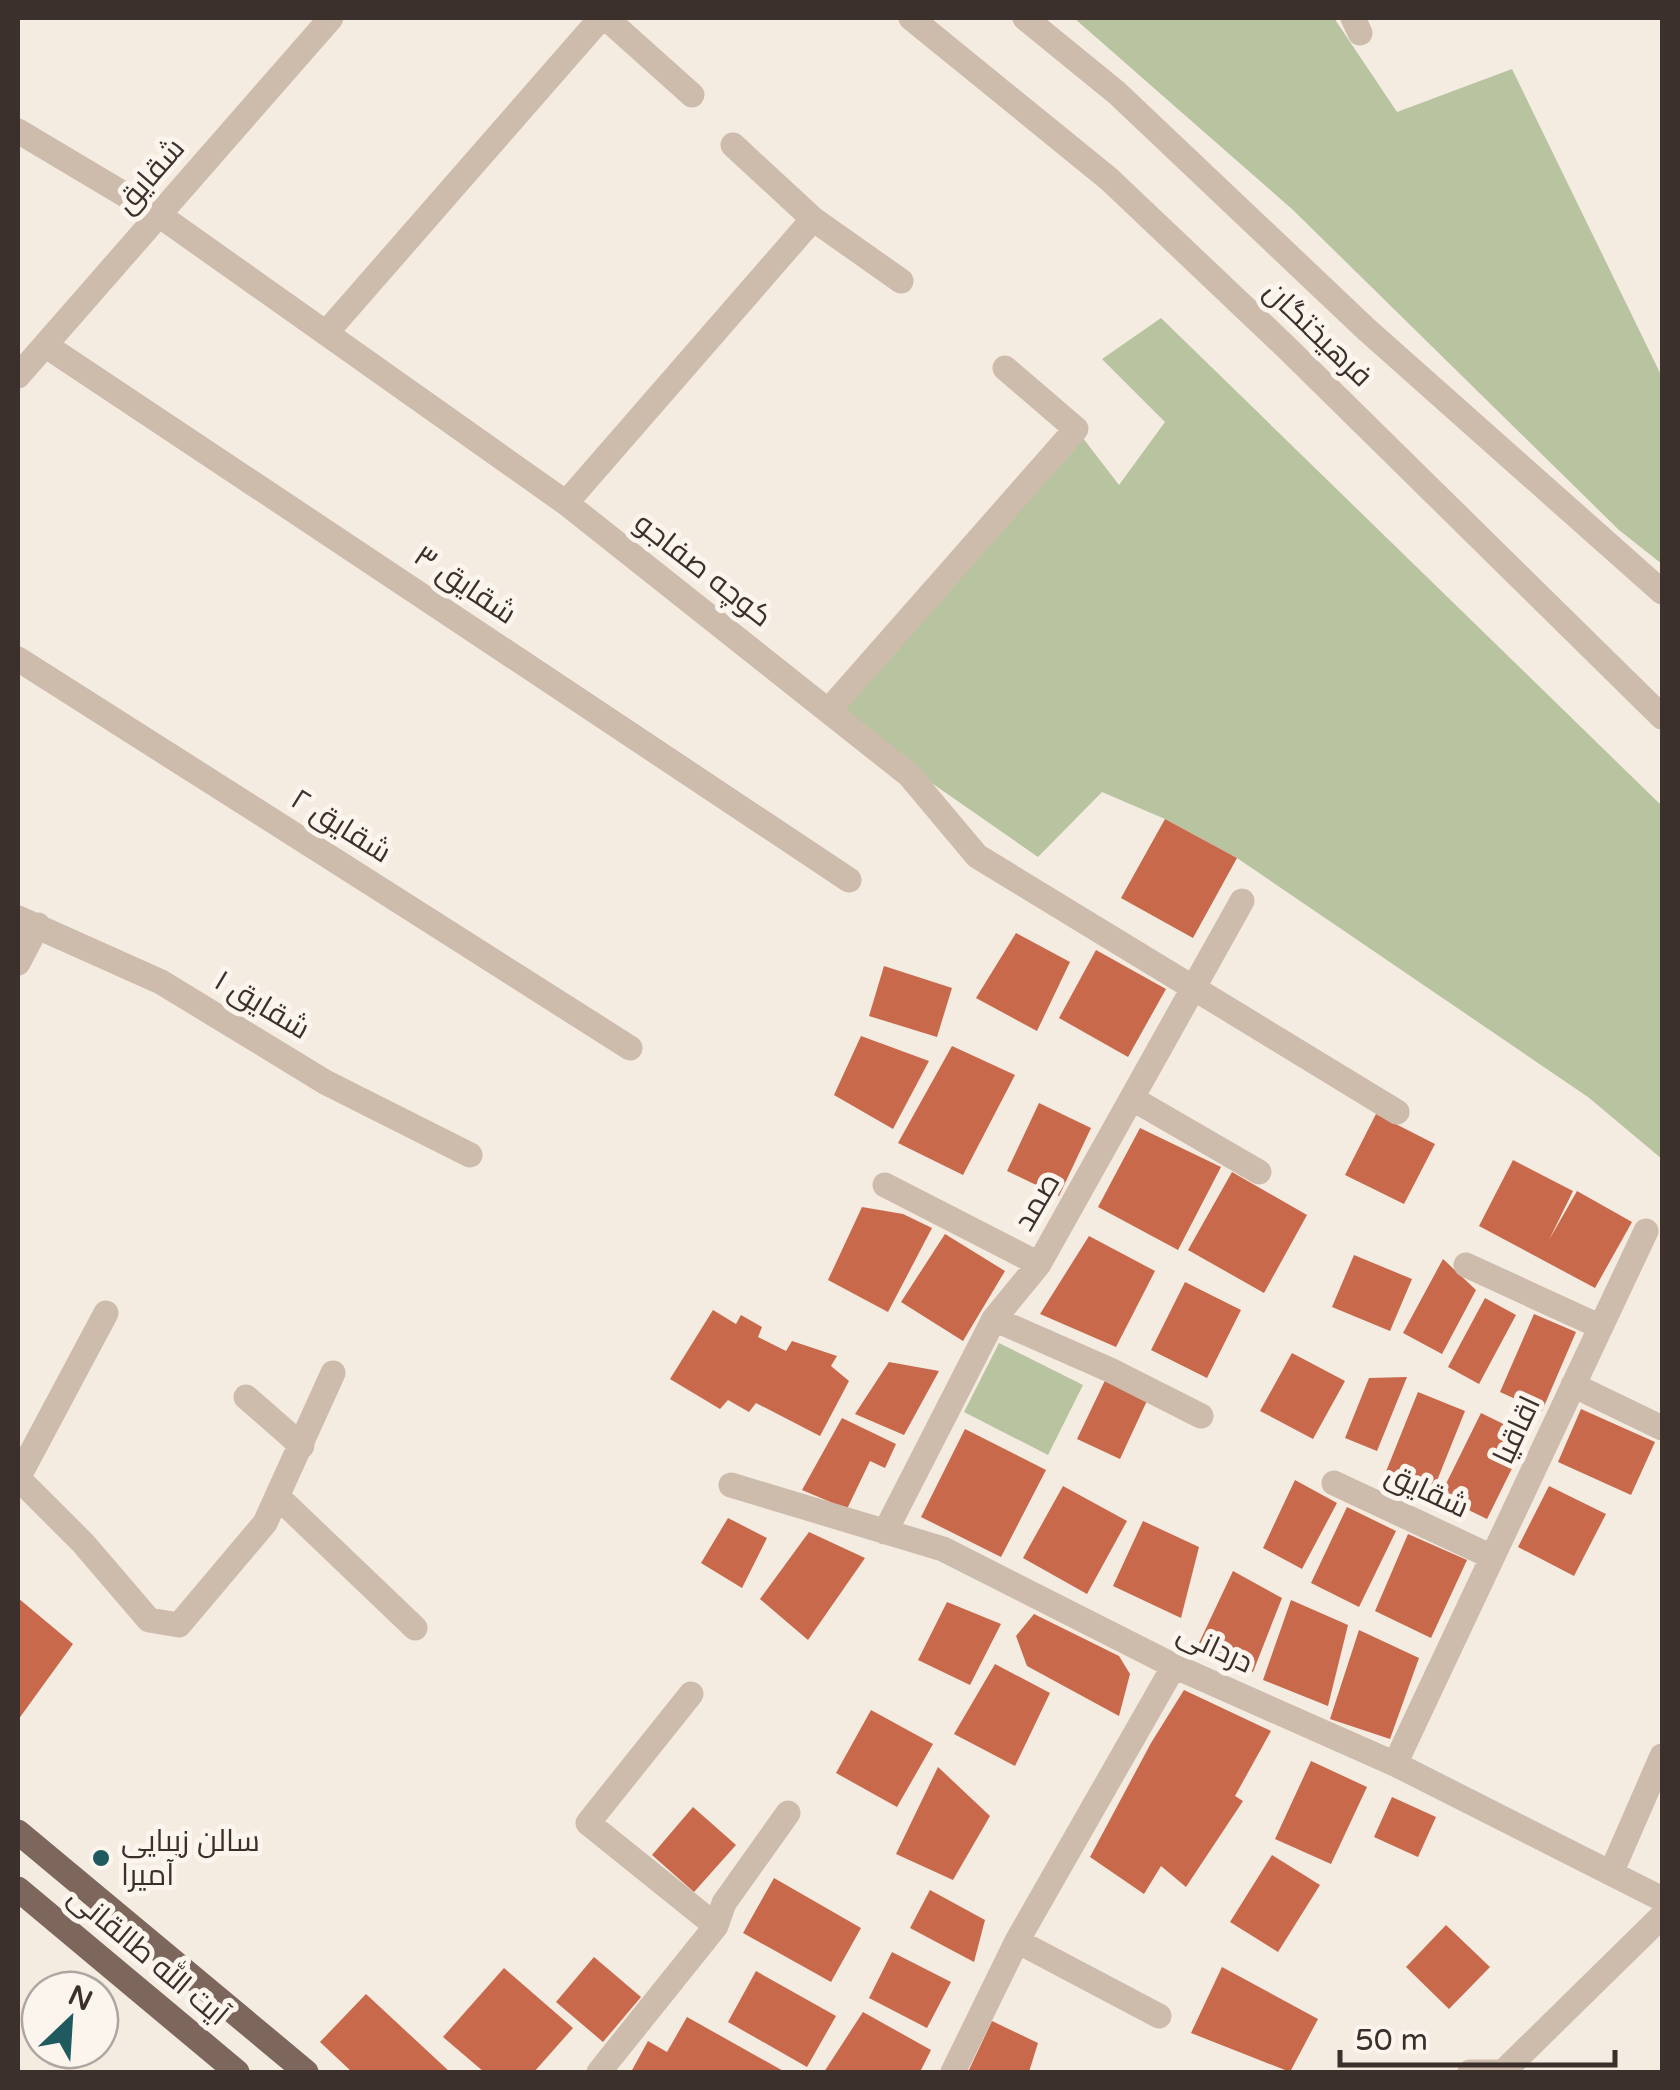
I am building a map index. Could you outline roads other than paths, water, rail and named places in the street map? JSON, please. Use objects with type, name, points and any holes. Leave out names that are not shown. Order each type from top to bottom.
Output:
[{"type":"main road","name":"آیت الله طالقانی","points":[[18,1832],[306,2072]]},
{"type":"main road","name":"آیت الله طالقانی","points":[[18,1889],[237,2072]]},
{"type":"street","name":"شقایق","points":[[18,376],[331,18]]},
{"type":"street","points":[[326,332],[604,18],[692,94]]},
{"type":"street","name":"فرهیختگان","points":[[911,18],[1109,179],[1662,717]]},
{"type":"street","name":"فرهیختگان","points":[[1025,18],[1117,93],[1366,329],[1662,592]]},
{"type":"street","name":"کوچه صفاجو","points":[[18,131],[158,216],[566,503],[909,775],[977,856],[1398,1112]]},
{"type":"street","points":[[733,146],[813,220],[902,282]]},
{"type":"street","points":[[566,503],[813,220]]},
{"type":"street","name":"شقایق ۳","points":[[45,344],[849,880]]},
{"type":"street","points":[[828,711],[1076,429],[1005,368]]},
{"type":"street","name":"شقایق ۲","points":[[18,660],[630,1048]]},
{"type":"street","name":"صمد","points":[[886,1532],[994,1320],[1038,1264],[1242,901]]},
{"type":"street","points":[[18,963],[28,921]]},
{"type":"street","name":"شقایق ۱","points":[[28,921],[161,982],[325,1082],[470,1155]]},
{"type":"street","points":[[1133,1099],[1259,1172]]},
{"type":"street","points":[[885,1185],[1038,1264]]},
{"type":"street","name":"اقاقیا","points":[[1394,1764],[1646,1231]]},
{"type":"street","points":[[1466,1265],[1601,1327]]},
{"type":"street","points":[[106,1313],[18,1478],[83,1543],[150,1620],[179,1625],[265,1523],[334,1373]]},
{"type":"street","points":[[994,1320],[1138,1383],[1201,1416]]},
{"type":"street","points":[[1574,1386],[1662,1428]]},
{"type":"street","points":[[246,1397],[302,1446]]},
{"type":"street","name":"شقایق","points":[[1334,1483],[1492,1557]]},
{"type":"street","name":"دردانی","points":[[731,1485],[944,1549],[1174,1666],[1394,1764],[1662,1899]]},
{"type":"street","points":[[278,1497],[415,1628]]},
{"type":"street","points":[[953,2072],[1016,1941],[1174,1666]]},
{"type":"street","points":[[691,1694],[588,1823],[716,1926]]},
{"type":"street","points":[[1611,1872],[1662,1756]]},
{"type":"street","points":[[599,2072],[716,1926],[724,1904],[788,1813]]},
{"type":"street","points":[[1470,2072],[1503,2072],[1662,1916]]},
{"type":"street","points":[[1016,1941],[1159,2016]]},
{"type":"place","name":"سالن زیبایی آمیرا","points":[[101,1858]]}]
